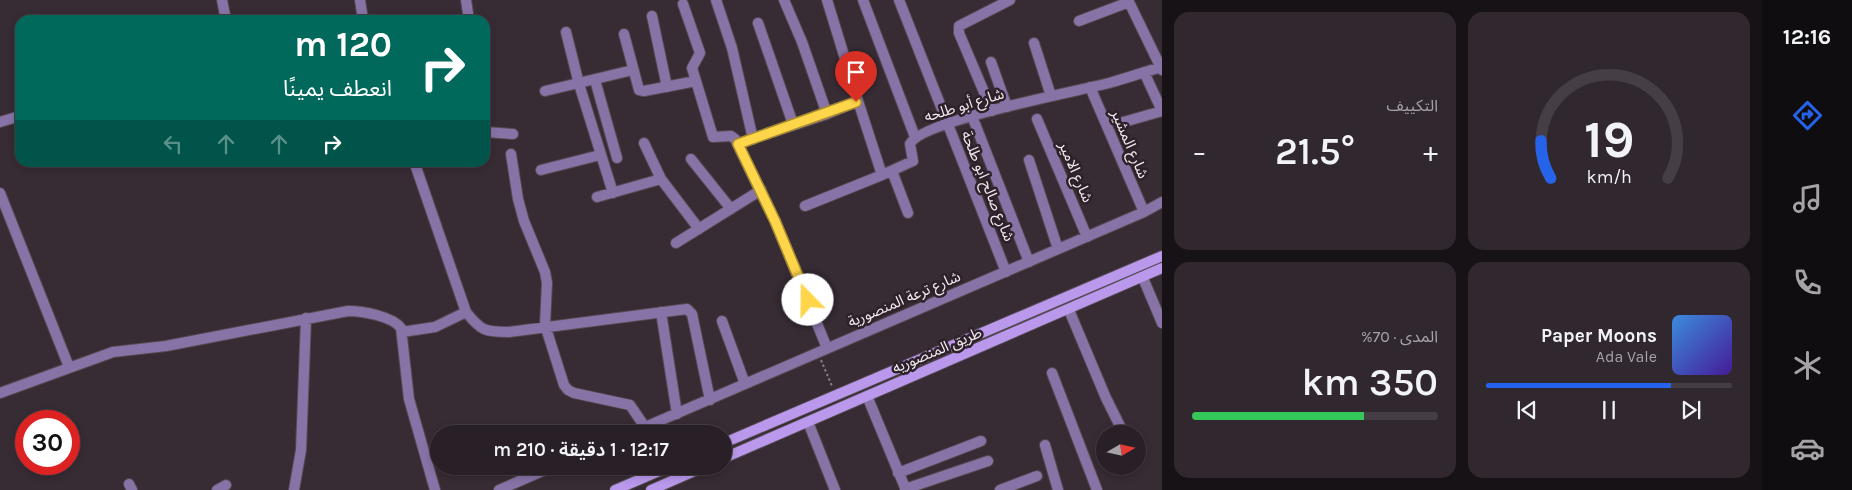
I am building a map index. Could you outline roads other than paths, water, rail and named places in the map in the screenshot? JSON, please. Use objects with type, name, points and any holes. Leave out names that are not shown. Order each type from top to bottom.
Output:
[{"type":"main road","name":"طريق المنصوريه","points":[[732,440],[1162,256]]},
{"type":"main road","name":"طريق المنصوريه","points":[[732,455],[1143,278],[1162,268]]},
{"type":"main road","points":[[973,336],[978,348]]},
{"type":"main road","points":[[615,490],[650,475]]},
{"type":"main road","points":[[651,490],[674,485],[691,475]]},
{"type":"street","points":[[222,0],[225,15]]},
{"type":"street","points":[[360,0],[362,15]]},
{"type":"street","points":[[466,0],[468,15]]},
{"type":"street","points":[[716,0],[732,48],[753,139]]},
{"type":"street","points":[[784,0],[799,35],[827,114]]},
{"type":"street","points":[[827,0],[858,101],[887,173],[908,212]]},
{"type":"street","points":[[863,0],[915,137]]},
{"type":"street","name":"شارع صالح ابو طلحة","points":[[899,0],[946,124],[1006,272]]},
{"type":"street","points":[[992,111],[959,33],[959,26],[1010,0]]},
{"type":"street","points":[[1079,21],[1128,1],[1161,68]]},
{"type":"street","points":[[682,4],[700,53],[692,68],[712,137],[731,136],[738,144],[761,190],[827,348]]},
{"type":"street","points":[[652,16],[667,87]]},
{"type":"street","points":[[758,23],[793,124]]},
{"type":"street","points":[[566,32],[579,84],[613,193]]},
{"type":"street","points":[[624,34],[637,88],[641,91],[696,81]]},
{"type":"street","points":[[1034,43],[1051,96]]},
{"type":"street","points":[[991,62],[1007,107]]},
{"type":"street","name":"شارع أبو طلحه","points":[[887,173],[913,161],[910,144],[915,137],[946,124],[1161,68]]},
{"type":"street","points":[[545,91],[633,70]]},
{"type":"street","points":[[1120,123],[1162,112],[1144,72]]},
{"type":"street","points":[[595,80],[617,158]]},
{"type":"street","name":"شارع المشير","points":[[1090,87],[1144,212]]},
{"type":"street","points":[[738,144],[827,114],[858,101]]},
{"type":"street","points":[[972,116],[1029,262]]},
{"type":"street","points":[[0,122],[15,118]]},
{"type":"street","name":"شارع الامير","points":[[1036,119],[1087,237]]},
{"type":"street","points":[[490,132],[513,134]]},
{"type":"street","points":[[644,143],[661,179],[699,229]]},
{"type":"street","points":[[511,154],[518,199],[524,221],[545,272],[547,283],[545,325],[564,385],[568,390],[630,405],[644,425]]},
{"type":"street","points":[[541,170],[600,155]]},
{"type":"street","points":[[691,160],[731,209]]},
{"type":"street","points":[[1029,160],[1058,249]]},
{"type":"street","points":[[416,167],[466,312],[477,327],[491,332],[509,332],[545,325],[687,309],[690,312],[710,400]]},
{"type":"street","points":[[805,206],[887,173]]},
{"type":"street","points":[[597,197],[661,179]]},
{"type":"street","points":[[676,243],[761,190]]},
{"type":"street","points":[[0,193],[69,367]]},
{"type":"street","name":"شارع ترعة المنصورية","points":[[650,425],[1087,237],[1162,202]]},
{"type":"street","points":[[1143,278],[1162,323]]},
{"type":"street","points":[[1068,310],[1120,425]]},
{"type":"street","points":[[0,393],[113,352],[166,346],[306,318],[358,311],[394,322],[402,332],[409,399],[415,427],[435,490]]},
{"type":"street","points":[[402,332],[435,327],[466,312]]},
{"type":"street","points":[[661,312],[677,414]]},
{"type":"street","points":[[294,490],[301,450],[306,318]]},
{"type":"street","points":[[722,320],[745,384]]},
{"type":"street","points":[[1052,373],[1097,490]]},
{"type":"street","points":[[867,396],[905,489],[988,461]]},
{"type":"street","points":[[808,422],[835,490]]},
{"type":"street","points":[[898,473],[981,442]]},
{"type":"street","points":[[1045,445],[1058,490]]},
{"type":"street","points":[[499,490],[533,475]]},
{"type":"street","points":[[1000,490],[1037,476]]}]
